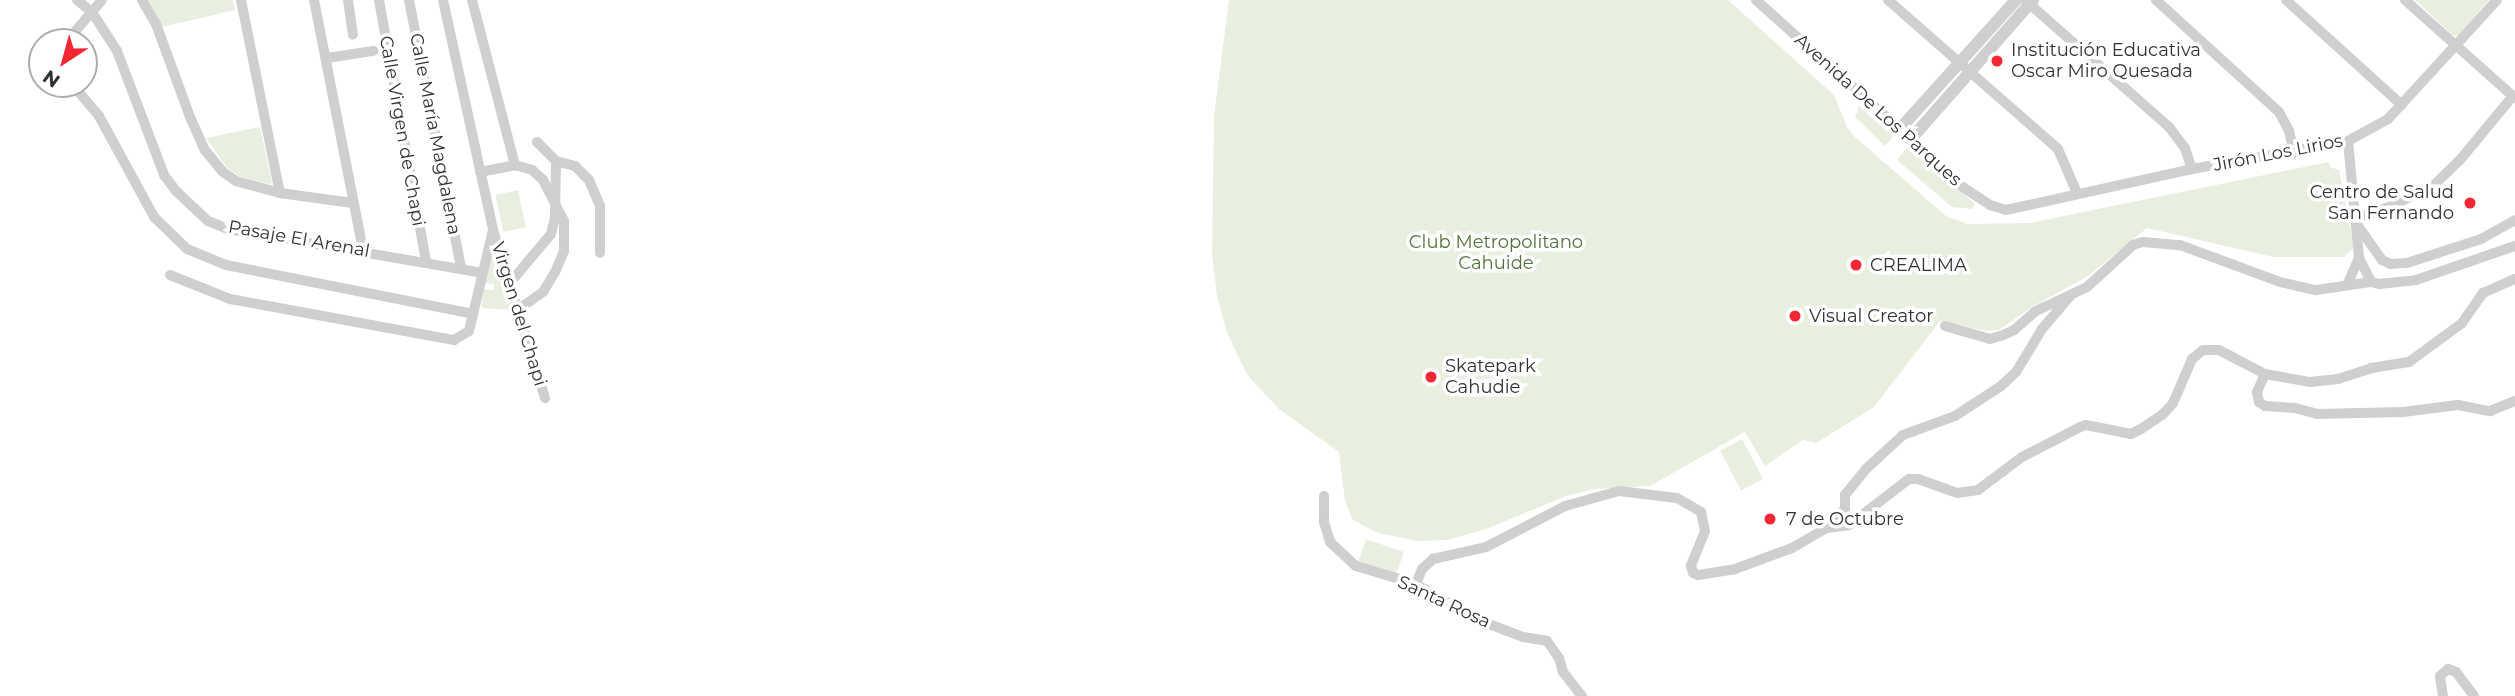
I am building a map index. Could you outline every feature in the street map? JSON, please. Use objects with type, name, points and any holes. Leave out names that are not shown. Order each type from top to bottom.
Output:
[{"type":"street","name":"Pasaje El Arenal","points":[[77,0],[92,12],[124,64],[164,175],[176,191],[208,221],[228,229],[363,250],[482,273]]},
{"type":"street","points":[[78,28],[102,0]]},
{"type":"street","points":[[142,0],[156,24],[205,150],[223,172],[236,181],[280,193],[352,203]]},
{"type":"street","points":[[240,0],[280,193]]},
{"type":"street","points":[[314,0],[363,250]]},
{"type":"street","name":"Calle Virgen de Chapi","points":[[348,0],[353,35]]},
{"type":"street","name":"Calle Virgen de Chapi","points":[[379,0],[426,261]]},
{"type":"street","name":"Calle María Magdalena","points":[[409,0],[461,268]]},
{"type":"street","name":"Virgen del Chapi","points":[[443,0],[493,230],[545,398]]},
{"type":"street","points":[[472,0],[514,165]]},
{"type":"street","name":"Avenida De Los Parques","points":[[1756,0],[1964,188],[1990,205],[2006,210]]},
{"type":"street","points":[[1888,0],[2058,149],[2077,193]]},
{"type":"street","points":[[1911,139],[2016,0]]},
{"type":"street","points":[[2156,0],[2279,112],[2289,131],[2294,153]]},
{"type":"street","points":[[2286,0],[2402,105]]},
{"type":"street","points":[[2357,222],[2435,184],[2460,160],[2514,97],[2405,0]]},
{"type":"street","name":"Jirón Los Lirios","points":[[2006,210],[2192,169],[2294,153],[2348,141],[2388,118],[2402,105],[2497,0]]},
{"type":"street","points":[[1900,129],[2029,1],[2169,127],[2185,148],[2192,169]]},
{"type":"street","points":[[327,58],[373,51]]},
{"type":"street","points":[[84,98],[99,116],[154,216],[187,249],[226,265],[473,314]]},
{"type":"street","points":[[2348,141],[2359,258],[2371,282]]},
{"type":"street","points":[[537,142],[556,161],[575,166],[589,180],[600,206],[600,253]]},
{"type":"street","points":[[509,284],[551,234],[557,204],[556,161]]},
{"type":"street","points":[[480,172],[514,165],[532,170],[557,204],[564,221],[564,251],[543,292],[519,309]]},
{"type":"street","points":[[2357,222],[2382,260],[2391,264],[2407,263],[2481,239],[2515,220]]},
{"type":"street","points":[[170,275],[230,299],[454,340],[468,331],[493,230]]},
{"type":"street","points":[[1945,326],[1990,339],[2014,330],[2036,311],[2087,287],[2133,245],[2143,242],[2180,245],[2292,285],[2316,290],[2371,282],[2379,284],[2416,280],[2515,246]]},
{"type":"street","points":[[2347,285],[2359,258]]},
{"type":"street","points":[[1826,528],[1849,524],[1909,479],[1957,494],[1979,490],[2022,457],[2080,427],[2086,425],[2131,434],[2162,415],[2173,404],[2192,359],[2203,350],[2218,350],[2265,374],[2310,382],[2338,379],[2371,368],[2409,362],[2462,323],[2483,293],[2515,279]]},
{"type":"street","points":[[1416,584],[1422,569],[1433,559],[1486,547],[1565,506],[1619,491],[1662,495],[1690,503],[1701,512],[1705,531],[1690,566],[1693,573],[1712,574],[1735,569],[1792,548],[1826,528],[1845,509],[1845,495],[1866,469],[1903,435],[1955,416],[1979,402],[2016,372],[2042,329],[2073,294]]},
{"type":"street","points":[[2265,374],[2257,392],[2259,402],[2265,407],[2295,408],[2317,414],[2403,412],[2421,407],[2458,405],[2490,411],[2515,401]]},
{"type":"street","name":"Santa Rosa","points":[[1324,496],[1324,522],[1330,542],[1344,557],[1356,566],[1416,584],[1476,619],[1522,637],[1547,641],[1559,658],[1563,672],[1582,696]]},
{"type":"street","points":[[1845,509],[1860,517]]},
{"type":"street","points":[[2443,696],[2440,676],[2448,669],[2456,672],[2473,696]]},
{"type":"green space","points":[[148,0],[233,0],[235,10],[162,27]]},
{"type":"green space","name":"Club Metropolitano Cahuide","points":[[1229,0],[1728,0],[1834,95],[1847,127],[1855,137],[1946,216],[1968,224],[2030,223],[2329,162],[2330,167],[2339,170],[2354,247],[2344,257],[2273,257],[2147,228],[2088,276],[2032,307],[1999,330],[1987,331],[1940,321],[1874,407],[1816,443],[1803,440],[1765,466],[1745,432],[1650,486],[1594,489],[1566,496],[1489,528],[1448,540],[1417,541],[1378,533],[1353,520],[1345,501],[1339,452],[1279,409],[1248,376],[1227,333],[1217,296],[1212,255],[1214,116]]},
{"type":"green space","points":[[2415,0],[2489,0],[2458,35],[2454,36]]},
{"type":"green space","points":[[1859,106],[1893,137],[1885,146],[1855,117]]},
{"type":"green space","points":[[260,127],[272,183],[268,184],[239,176],[227,168],[206,138]]},
{"type":"green space","points":[[1908,147],[1974,203],[1973,209],[1952,207],[1897,160]]},
{"type":"green space","points":[[518,190],[526,227],[503,232],[496,195]]},
{"type":"green space","points":[[494,251],[513,310],[482,308],[483,289],[494,290],[494,284],[484,283]]},
{"type":"green space","points":[[1742,439],[1763,479],[1741,490],[1720,451]]},
{"type":"green space","points":[[1366,539],[1404,552],[1396,576],[1358,563]]},
{"type":"place","name":"Institución Educativa Oscar Miro Quesada","points":[[1997,61]]},
{"type":"place","name":"Centro de Salud San Fernando","points":[[2470,203]]},
{"type":"place","name":"CREALIMA","points":[[1856,265]]},
{"type":"place","name":"Visual Creator","points":[[1795,316]]},
{"type":"place","name":"Skatepark Cahudie","points":[[1431,377]]},
{"type":"place","name":"7 de Octubre","points":[[1770,519]]}]
